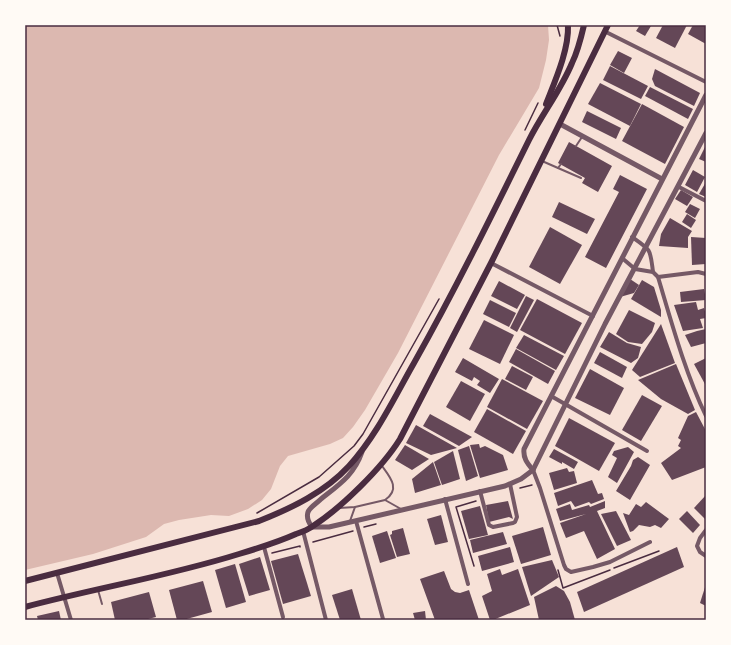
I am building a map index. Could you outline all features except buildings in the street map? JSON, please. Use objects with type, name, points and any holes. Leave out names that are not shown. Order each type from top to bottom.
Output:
[{"type":"highway","points":[[25,581],[259,521],[280,513],[320,491],[338,477],[363,449],[383,420],[440,316],[538,122],[557,77],[563,57],[568,25]]},
{"type":"highway","points":[[538,122],[560,87],[576,54],[584,25]]},
{"type":"highway","points":[[25,607],[200,566],[264,546],[312,527],[336,508],[392,452],[400,439],[491,263],[606,32],[608,25]]},
{"type":"street","points":[[606,32],[706,82]]},
{"type":"street","points":[[650,542],[610,562],[579,571],[568,571],[564,565],[540,488],[533,470],[523,454],[524,449],[550,396],[593,316],[632,237],[706,95]]},
{"type":"street","points":[[560,124],[662,179]]},
{"type":"street","points":[[363,449],[359,462],[352,473],[317,503],[309,512],[308,520],[312,527],[329,527],[510,484],[524,477],[533,470],[605,324],[706,133]]},
{"type":"street","points":[[678,187],[706,201]]},
{"type":"street","points":[[632,237],[646,246],[651,252],[653,272]]},
{"type":"street","points":[[622,258],[635,269],[653,272],[658,277],[674,332],[698,399],[706,416]]},
{"type":"street","points":[[491,263],[593,316]]},
{"type":"street","points":[[658,277],[698,272],[706,274]]},
{"type":"street","points":[[550,396],[647,451]]},
{"type":"street","points":[[480,491],[489,526],[493,527],[515,522],[517,517],[510,484]]},
{"type":"street","points":[[445,499],[468,584]]},
{"type":"street","points":[[356,521],[383,619]]},
{"type":"street","points":[[706,530],[700,538],[697,546],[700,552],[706,556]]},
{"type":"street","points":[[303,531],[326,620]]},
{"type":"street","points":[[264,546],[284,617]]},
{"type":"street","points":[[57,573],[71,620]]},
{"type":"lane","points":[[576,146],[582,136]]},
{"type":"lane","points":[[541,160],[581,178]]},
{"type":"lane","points":[[558,168],[561,164]]},
{"type":"lane","points":[[336,508],[356,507],[385,500],[389,497],[394,488],[394,484],[380,464]]},
{"type":"lane","points":[[385,500],[402,510]]},
{"type":"lane","points":[[349,522],[356,507]]},
{"type":"lane","points":[[97,589],[102,604]]},
{"type":"path","points":[[557,25],[560,37]]},
{"type":"path","points":[[523,134],[540,98]]},
{"type":"path","points":[[256,513],[319,477],[354,446],[363,434],[441,296]]},
{"type":"path","points":[[310,543],[380,523]]},
{"type":"path","points":[[266,554],[300,546],[302,553]]},
{"type":"path","points":[[557,564],[563,588],[659,551]]},
{"type":"shaded area","points":[[25,25],[548,25],[549,40],[539,88],[499,155],[398,353],[365,410],[343,438],[330,444],[288,456],[280,466],[271,489],[262,500],[248,509],[229,516],[211,515],[164,524],[146,537],[93,554],[25,570]]}]
